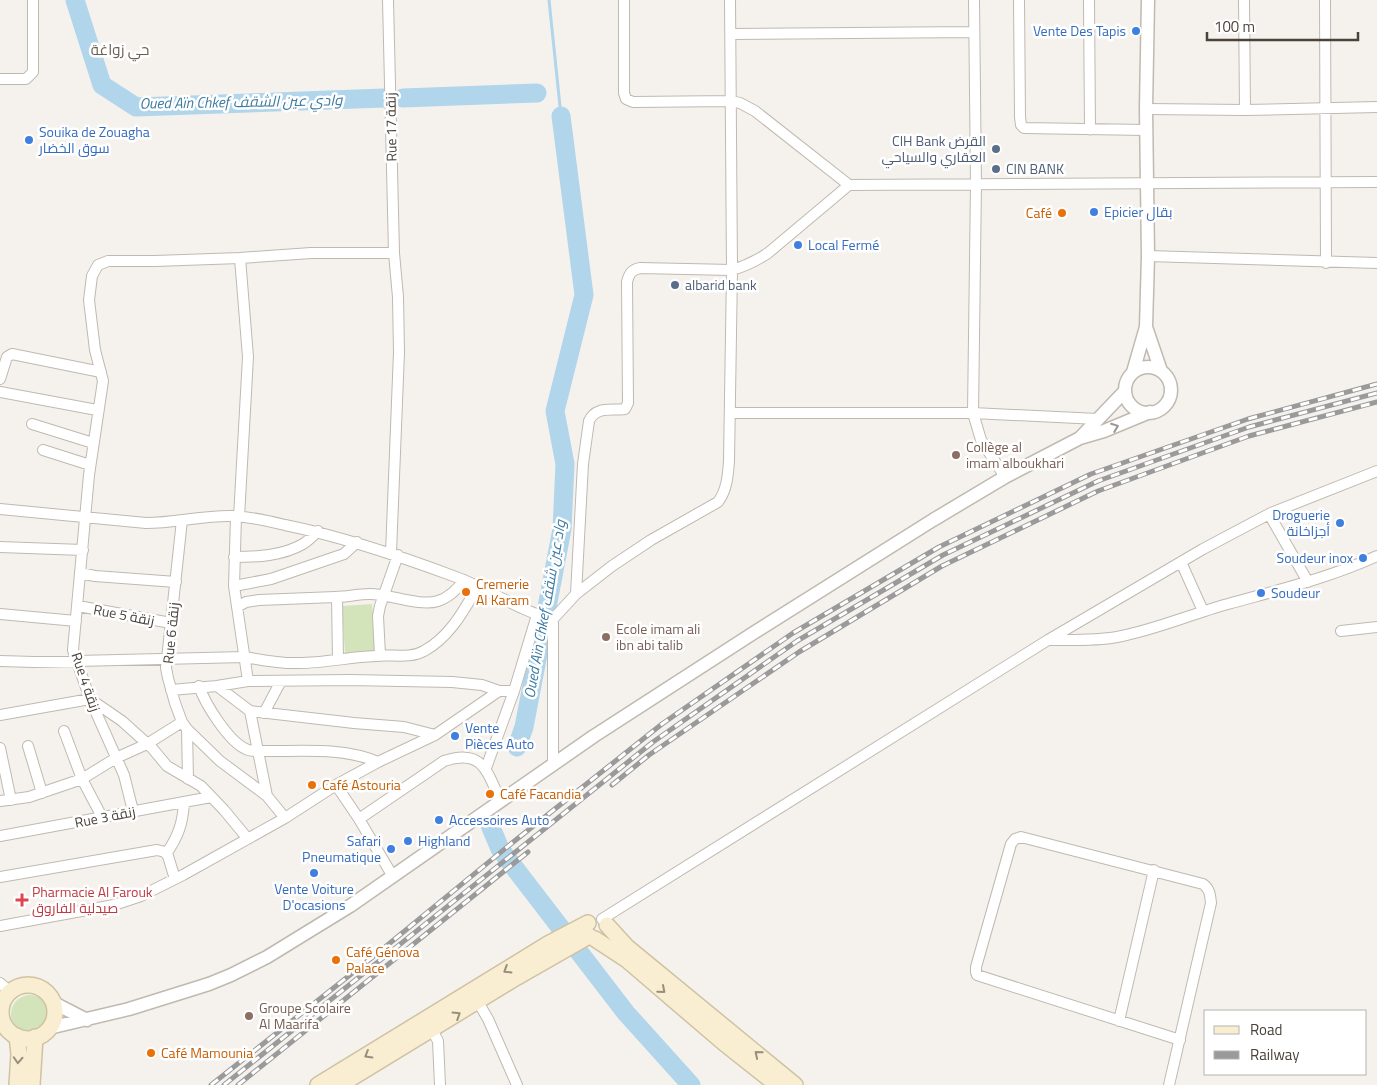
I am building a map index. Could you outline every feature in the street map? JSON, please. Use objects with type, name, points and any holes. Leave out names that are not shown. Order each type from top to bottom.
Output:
[{"type":"main road","points":[[318,1085],[551,949],[590,930]]},
{"type":"main road","points":[[590,930],[777,1085]]},
{"type":"main road","points":[[590,930],[627,947],[796,1085]]},
{"type":"main road","points":[[340,1085],[478,1002],[551,949]]},
{"type":"main road","points":[[8,1031],[26,1038],[43,1034],[54,1019],[54,1003],[47,992],[33,986],[21,986],[3,995],[2,1017],[8,1031],[19,1054],[17,1085]]},
{"type":"main road","points":[[32,1085],[36,1037]]},
{"type":"street","points":[[0,79],[26,78],[33,72],[33,0]]},
{"type":"street","name":"Rue 17 زنقة","points":[[380,655],[378,616],[394,554],[399,344],[399,304],[394,254],[388,0]]},
{"type":"street","points":[[624,0],[624,92],[626,99],[633,102],[731,101],[740,103],[755,110],[849,185]]},
{"type":"street","points":[[553,764],[552,619],[576,594],[620,561],[718,502],[727,482],[730,461],[732,270],[730,0]]},
{"type":"street","points":[[974,0],[976,184],[973,413],[981,440],[1005,477]]},
{"type":"street","points":[[1019,0],[1021,126],[1034,130],[1146,130]]},
{"type":"street","points":[[1089,0],[1090,130]]},
{"type":"street","points":[[1148,0],[1146,109],[1148,256],[1146,326],[1133,372],[1126,382],[1125,391],[1127,399],[1133,407],[1142,412],[1150,412]]},
{"type":"street","points":[[1244,0],[1245,110]]},
{"type":"street","points":[[1325,0],[1324,182],[1326,262]]},
{"type":"street","points":[[731,34],[974,32]]},
{"type":"street","points":[[1146,109],[1245,110],[1377,107]]},
{"type":"street","points":[[576,594],[583,464],[589,421],[597,411],[624,409],[628,403],[626,336],[629,276],[634,269],[732,270],[746,266],[761,257],[849,185],[1377,182]]},
{"type":"street","points":[[248,680],[234,586],[234,557],[248,358],[240,258],[310,253],[394,254]]},
{"type":"street","points":[[1148,256],[1377,263]]},
{"type":"street","name":"Rue 4 زنقة","points":[[133,811],[124,775],[90,699],[76,661],[74,650],[90,465],[97,410],[102,391],[101,372],[95,350],[89,300],[92,276],[98,265],[108,261],[240,258]]},
{"type":"street","points":[[49,1028],[86,1020],[209,984],[231,975],[288,945],[327,921],[553,764],[747,637],[1005,477],[1080,438],[1104,431],[1164,406],[1170,395],[1170,383],[1161,371],[1146,326]]},
{"type":"street","points":[[1,373],[8,357],[12,354],[101,372]]},
{"type":"street","points":[[1133,372],[1147,367],[1161,371]]},
{"type":"street","points":[[1080,438],[1125,391]]},
{"type":"street","points":[[0,392],[97,410]]},
{"type":"street","points":[[730,413],[973,413],[1098,419]]},
{"type":"street","points":[[32,424],[93,443]]},
{"type":"street","points":[[43,450],[90,465]]},
{"type":"street","points":[[590,930],[1048,640],[1181,562],[1268,514],[1377,472]]},
{"type":"street","points":[[0,509],[85,516],[146,524],[219,516],[238,516],[318,531],[394,554],[464,580],[539,615],[552,619]]},
{"type":"street","points":[[1268,514],[1308,582]]},
{"type":"street","name":"Rue 6 زنقة","points":[[182,520],[166,668],[171,690],[184,726],[220,761],[267,796],[285,818]]},
{"type":"street","points":[[234,557],[257,557],[282,552],[304,544],[318,531]]},
{"type":"street","points":[[234,586],[271,579],[344,554],[357,542]]},
{"type":"street","points":[[0,547],[83,550]]},
{"type":"street","points":[[1048,640],[1117,637],[1308,582],[1350,568],[1377,556]]},
{"type":"street","points":[[1181,562],[1203,611]]},
{"type":"street","points":[[80,573],[95,576],[176,582]]},
{"type":"street","points":[[237,607],[246,602],[259,600],[369,594],[428,603],[438,601],[460,587],[464,580]]},
{"type":"street","points":[[0,661],[245,657],[296,663],[380,655],[408,656],[422,652],[446,634],[460,616],[478,586]]},
{"type":"street","points":[[337,597],[338,659]]},
{"type":"street","name":"Rue 5 زنقة","points":[[78,606],[171,624]]},
{"type":"street","points":[[0,614],[76,621]]},
{"type":"street","points":[[486,768],[539,615]]},
{"type":"street","points":[[1342,631],[1377,626]]},
{"type":"street","points":[[171,690],[199,686],[217,686],[248,680],[452,682],[482,685],[499,691],[514,691]]},
{"type":"street","points":[[264,713],[281,681]]},
{"type":"street","points":[[199,686],[208,706],[220,724],[247,750],[258,752],[341,752],[358,754],[378,762]]},
{"type":"street","points":[[217,686],[250,711],[354,724],[404,726],[435,735]]},
{"type":"street","points":[[0,926],[114,905],[141,896],[248,839],[336,785],[378,762],[435,735],[499,691]]},
{"type":"street","points":[[0,715],[90,699],[122,721],[167,766],[200,786],[224,810],[248,839]]},
{"type":"street","points":[[250,711],[267,796]]},
{"type":"street","points":[[0,801],[42,793],[82,779],[116,758],[184,726],[188,779]]},
{"type":"street","points":[[64,730],[82,779],[102,817]]},
{"type":"street","points":[[28,746],[42,793]]},
{"type":"street","points":[[0,748],[12,800]]},
{"type":"street","points":[[359,819],[444,761],[459,756],[472,758],[486,768],[500,800]]},
{"type":"street","points":[[336,785],[359,819],[392,876]]},
{"type":"street","name":"Rue 3 زنقة","points":[[0,836],[210,797]]},
{"type":"street","points":[[166,854],[174,843],[181,827],[184,802]]},
{"type":"street","points":[[1169,1085],[1180,1040],[1210,903],[1208,887],[1154,870],[1021,837],[1015,839],[1011,844],[976,972],[983,978],[1180,1040]]},
{"type":"street","points":[[0,877],[158,850],[165,852],[175,879]]},
{"type":"street","points":[[1119,1020],[1154,870]]},
{"type":"street","points":[[478,1002],[488,1019],[516,1085]]},
{"type":"street","points":[[54,1003],[86,1020]]},
{"type":"street","points":[[432,1030],[438,1040],[440,1085]]},
{"type":"green space","points":[[372,604],[376,652],[345,654],[342,606]]},
{"type":"green space","points":[[30,995],[43,1001],[49,1014],[43,1027],[30,1033],[17,1027],[11,1014],[17,1001]]},
{"type":"waterway","name":"Oued Aïn Chkef وادي عين الشقف","points":[[75,0],[102,85],[136,107],[384,98]]},
{"type":"waterway","points":[[549,0],[561,116]]},
{"type":"waterway","name":"Oued Aïn Chkef واد عين شقف","points":[[403,98],[537,93]]},
{"type":"waterway","name":"Oued Aïn Chkef واد عين شقف","points":[[517,747],[524,727],[562,529],[565,464],[555,411],[584,295],[561,116]]},
{"type":"waterway","name":"Oued Aïn Chkef واد عين شقف","points":[[490,825],[500,849],[626,1013],[691,1085]]},
{"type":"railway","points":[[211,1085],[662,724],[793,633],[939,547],[1091,474],[1248,419],[1377,384]]},
{"type":"railway","points":[[224,1085],[653,742],[797,641],[943,555],[1098,481],[1249,427],[1377,393]]},
{"type":"railway","points":[[612,785],[649,755],[799,652],[942,566],[1098,491],[1249,436],[1377,402]]},
{"type":"railway","points":[[238,1085],[528,852]]},
{"type":"place","name":"Vente Des Tapis","points":[[1136,31]]},
{"type":"place","name":"Souika de Zouagha سوق الخضار","points":[[29,140]]},
{"type":"place","name":"CIH Bank القرض العقاري والسياحي","points":[[996,149]]},
{"type":"place","name":"CIN BANK","points":[[996,169]]},
{"type":"place","name":"Epicier بقال","points":[[1094,212]]},
{"type":"place","name":"Café","points":[[1062,213]]},
{"type":"place","name":"Local Fermé","points":[[798,245]]},
{"type":"place","name":"albarid bank","points":[[675,285]]},
{"type":"place","name":"Collège al imam alboukhari","points":[[956,455]]},
{"type":"place","name":"Droguerie أجزاخانة","points":[[1340,523]]},
{"type":"place","name":"Soudeur inox","points":[[1363,558]]},
{"type":"place","name":"Cremerie Al Karam","points":[[466,592]]},
{"type":"place","name":"Soudeur","points":[[1261,593]]},
{"type":"place","name":"Ecole imam ali ibn abi talib","points":[[606,637]]},
{"type":"place","name":"Vente Pièces Auto","points":[[455,736]]},
{"type":"place","name":"Café Astouria","points":[[312,785]]},
{"type":"place","name":"Café Facandia","points":[[490,794]]},
{"type":"place","name":"Accessoires Auto","points":[[439,820]]},
{"type":"place","name":"Highland","points":[[408,841]]},
{"type":"place","name":"Safari Pneumatique","points":[[391,849]]},
{"type":"place","name":"Vente Voiture D'ocasions","points":[[314,873]]},
{"type":"place","name":"Pharmacie Al Farouk صيدلية الفاروق","points":[[22,900]]},
{"type":"place","name":"Café Génova Palace","points":[[336,960]]},
{"type":"place","name":"Groupe Scolaire Al Maarifa","points":[[249,1016]]},
{"type":"place","name":"Café Mamounia","points":[[151,1053]]},
{"type":"district","name":"حي زواغة","points":[[120,50]]}]
